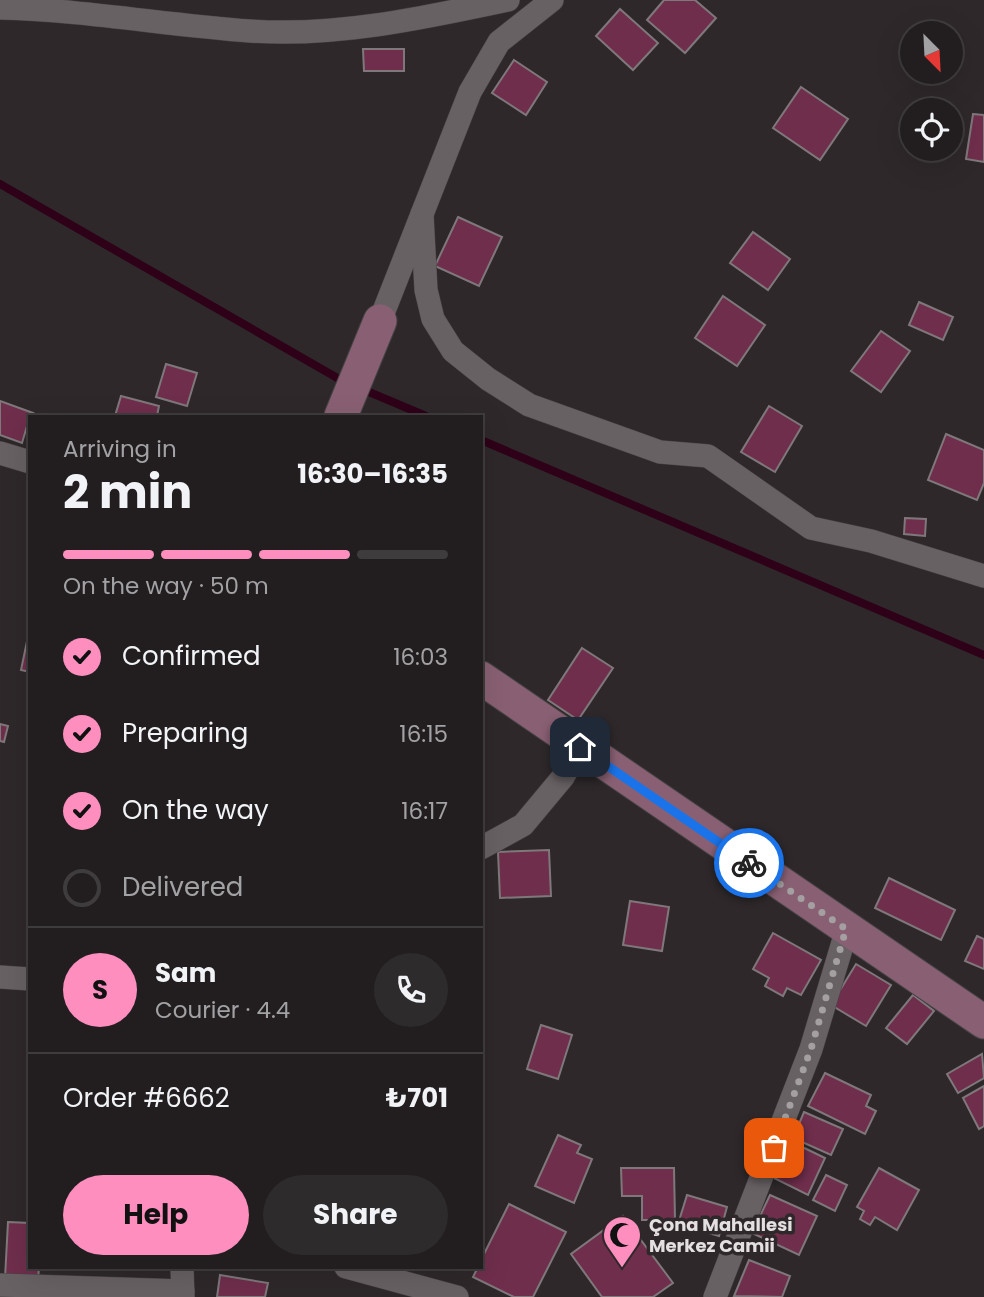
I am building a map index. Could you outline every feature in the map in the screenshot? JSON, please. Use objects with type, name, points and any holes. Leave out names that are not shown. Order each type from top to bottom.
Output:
[{"type":"street","points":[[0,8],[45,9],[251,31],[324,31],[443,14],[508,0]]},
{"type":"street","points":[[341,415],[470,92],[499,42],[552,0]]},
{"type":"street","points":[[422,214],[426,290],[433,319],[453,351],[488,380],[529,405],[660,452],[708,456],[811,528],[871,541],[984,576]]},
{"type":"street","points":[[0,453],[28,461]]},
{"type":"street","points":[[483,679],[984,1022]]},
{"type":"street","points":[[483,847],[523,825],[563,777],[580,747]]},
{"type":"street","points":[[715,1297],[811,1049],[846,929]]},
{"type":"street","points":[[0,977],[28,979]]},
{"type":"street","points":[[0,1285],[183,1294],[182,1269]]},
{"type":"street","points":[[353,1269],[457,1297]]},
{"type":"building","points":[[664,0],[695,0],[716,18],[685,53],[647,20]]},
{"type":"building","points":[[620,9],[658,43],[633,70],[596,36]]},
{"type":"building","points":[[363,49],[404,49],[404,71],[364,71]]},
{"type":"building","points":[[514,60],[547,82],[526,115],[492,93]]},
{"type":"building","points":[[801,87],[848,119],[820,160],[773,128]]},
{"type":"building","points":[[973,114],[984,115],[984,162],[966,159]]},
{"type":"building","points":[[458,217],[502,237],[479,286],[435,266]]},
{"type":"building","points":[[753,232],[790,259],[768,290],[730,263]]},
{"type":"building","points":[[723,296],[765,325],[737,366],[695,338]]},
{"type":"building","points":[[919,302],[953,317],[943,340],[909,325]]},
{"type":"building","points":[[881,331],[910,351],[881,392],[851,371]]},
{"type":"building","points":[[166,364],[197,373],[187,406],[156,397]]},
{"type":"building","points":[[121,396],[159,406],[157,415],[115,415]]},
{"type":"building","points":[[0,401],[33,413],[28,415],[22,443],[0,435]]},
{"type":"building","points":[[769,406],[802,426],[775,472],[741,452]]},
{"type":"building","points":[[946,434],[984,450],[984,483],[977,500],[928,480]]},
{"type":"building","points":[[905,518],[926,519],[925,536],[904,534]]},
{"type":"building","points":[[28,637],[28,672],[21,670]]},
{"type":"building","points":[[582,648],[613,668],[578,720],[548,700]]},
{"type":"building","points":[[0,724],[8,726],[4,742],[0,741]]},
{"type":"building","points":[[549,850],[551,896],[500,898],[498,852]]},
{"type":"building","points":[[889,878],[955,910],[941,940],[875,908]]},
{"type":"building","points":[[630,901],[669,907],[662,951],[623,945]]},
{"type":"building","points":[[773,933],[821,960],[801,995],[787,988],[783,996],[765,986],[769,978],[753,969]]},
{"type":"building","points":[[977,936],[984,939],[984,969],[965,961]]},
{"type":"building","points":[[856,964],[891,985],[866,1026],[831,1005]]},
{"type":"building","points":[[913,995],[934,1011],[907,1044],[886,1028]]},
{"type":"building","points":[[541,1025],[572,1035],[558,1079],[527,1069]]},
{"type":"building","points":[[982,1054],[984,1078],[958,1093],[947,1074]]},
{"type":"building","points":[[825,1073],[871,1095],[866,1106],[876,1111],[865,1134],[808,1106]]},
{"type":"building","points":[[984,1086],[984,1126],[979,1129],[963,1098]]},
{"type":"building","points":[[804,1112],[843,1129],[831,1155],[793,1138]]},
{"type":"building","points":[[558,1135],[581,1145],[577,1153],[592,1159],[574,1203],[535,1186]]},
{"type":"building","points":[[792,1142],[825,1158],[808,1195],[774,1178]]},
{"type":"building","points":[[621,1168],[674,1168],[675,1220],[642,1220],[642,1196],[622,1196]]},
{"type":"building","points":[[879,1168],[919,1190],[897,1230],[875,1217],[870,1225],[860,1219],[864,1211],[857,1207]]},
{"type":"building","points":[[826,1175],[847,1185],[835,1211],[813,1200]]},
{"type":"building","points":[[687,1195],[727,1207],[719,1236],[678,1224]]},
{"type":"building","points":[[770,1195],[817,1216],[799,1255],[752,1233]]},
{"type":"building","points":[[509,1204],[566,1232],[533,1297],[514,1297],[473,1277],[477,1269],[483,1269],[483,1256]]},
{"type":"building","name":"Çona Mahallesi Merkez Camii","points":[[623,1216],[673,1283],[653,1297],[602,1297],[571,1254]]},
{"type":"building","points":[[8,1222],[28,1223],[28,1269],[39,1269],[38,1280],[5,1278]]},
{"type":"building","points":[[749,1260],[790,1276],[782,1297],[734,1296]]},
{"type":"building","points":[[220,1275],[268,1283],[265,1297],[217,1297]]},
{"type":"waterway","points":[[0,184],[346,383]]},
{"type":"waterway","points":[[362,389],[424,415]]},
{"type":"waterway","points":[[483,441],[984,655]]},
{"type":"way so far","points":[[749,863],[846,929],[811,1049],[774,1148]]},
{"type":"place","name":"Çona Mahallesi Merkez Camii","points":[[622,1269]]},
{"type":"route","points":[[580,747],[749,863]]}]
